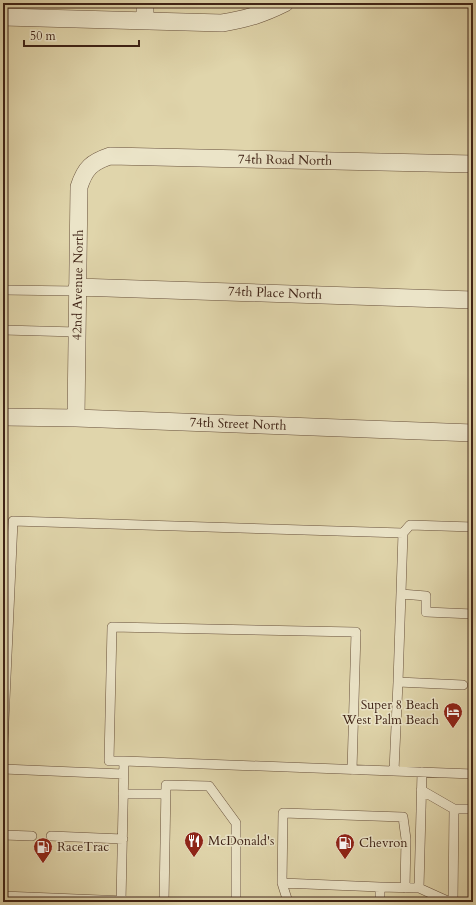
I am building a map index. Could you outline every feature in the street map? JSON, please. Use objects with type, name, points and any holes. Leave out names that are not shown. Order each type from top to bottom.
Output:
[{"type":"street","points":[[145,3],[145,21]]},
{"type":"street","points":[[3,17],[222,23],[244,20],[266,13],[285,3]]},
{"type":"street","name":"74th Road North","points":[[98,160],[110,156],[473,164]]},
{"type":"street","name":"42nd Avenue North","points":[[76,418],[79,187],[82,176],[89,167],[98,160]]},
{"type":"street","name":"74th Place North","points":[[77,289],[473,300]]},
{"type":"street","name":"74th Street North","points":[[3,417],[76,418],[473,433]]},
{"type":"lane","points":[[3,290],[77,289]]},
{"type":"lane","points":[[3,330],[77,332]]},
{"type":"lane","points":[[3,744],[12,521],[403,533]]},
{"type":"lane","points":[[394,771],[403,533],[410,525],[473,528]]},
{"type":"lane","points":[[401,594],[426,596],[426,612],[473,614]]},
{"type":"lane","points":[[352,770],[356,632],[112,627],[109,761],[124,761],[352,770],[473,774]]},
{"type":"lane","points":[[398,682],[463,685]]},
{"type":"lane","points":[[121,902],[124,761]]},
{"type":"lane","points":[[3,768],[123,774]]},
{"type":"lane","points":[[419,888],[422,772]]},
{"type":"lane","points":[[164,902],[166,785],[209,786],[236,823],[236,902]]},
{"type":"lane","points":[[421,790],[454,809],[473,809]]},
{"type":"lane","points":[[123,794],[166,794]]},
{"type":"lane","points":[[282,883],[419,888],[452,902],[454,809]]},
{"type":"lane","points":[[288,902],[282,883],[283,813],[403,817],[406,838],[406,888]]},
{"type":"lane","points":[[3,835],[32,836]]},
{"type":"lane","points":[[51,836],[123,838]]},
{"type":"lane","points":[[380,887],[380,902]]},
{"type":"lane","points":[[3,896],[150,902]]},
{"type":"place","name":"Super 8 Beach West Palm Beach","points":[[453,729]]},
{"type":"place","name":"McDonald's","points":[[194,858]]},
{"type":"place","name":"Chevron","points":[[345,860]]},
{"type":"place","name":"RaceTrac","points":[[43,864]]}]
